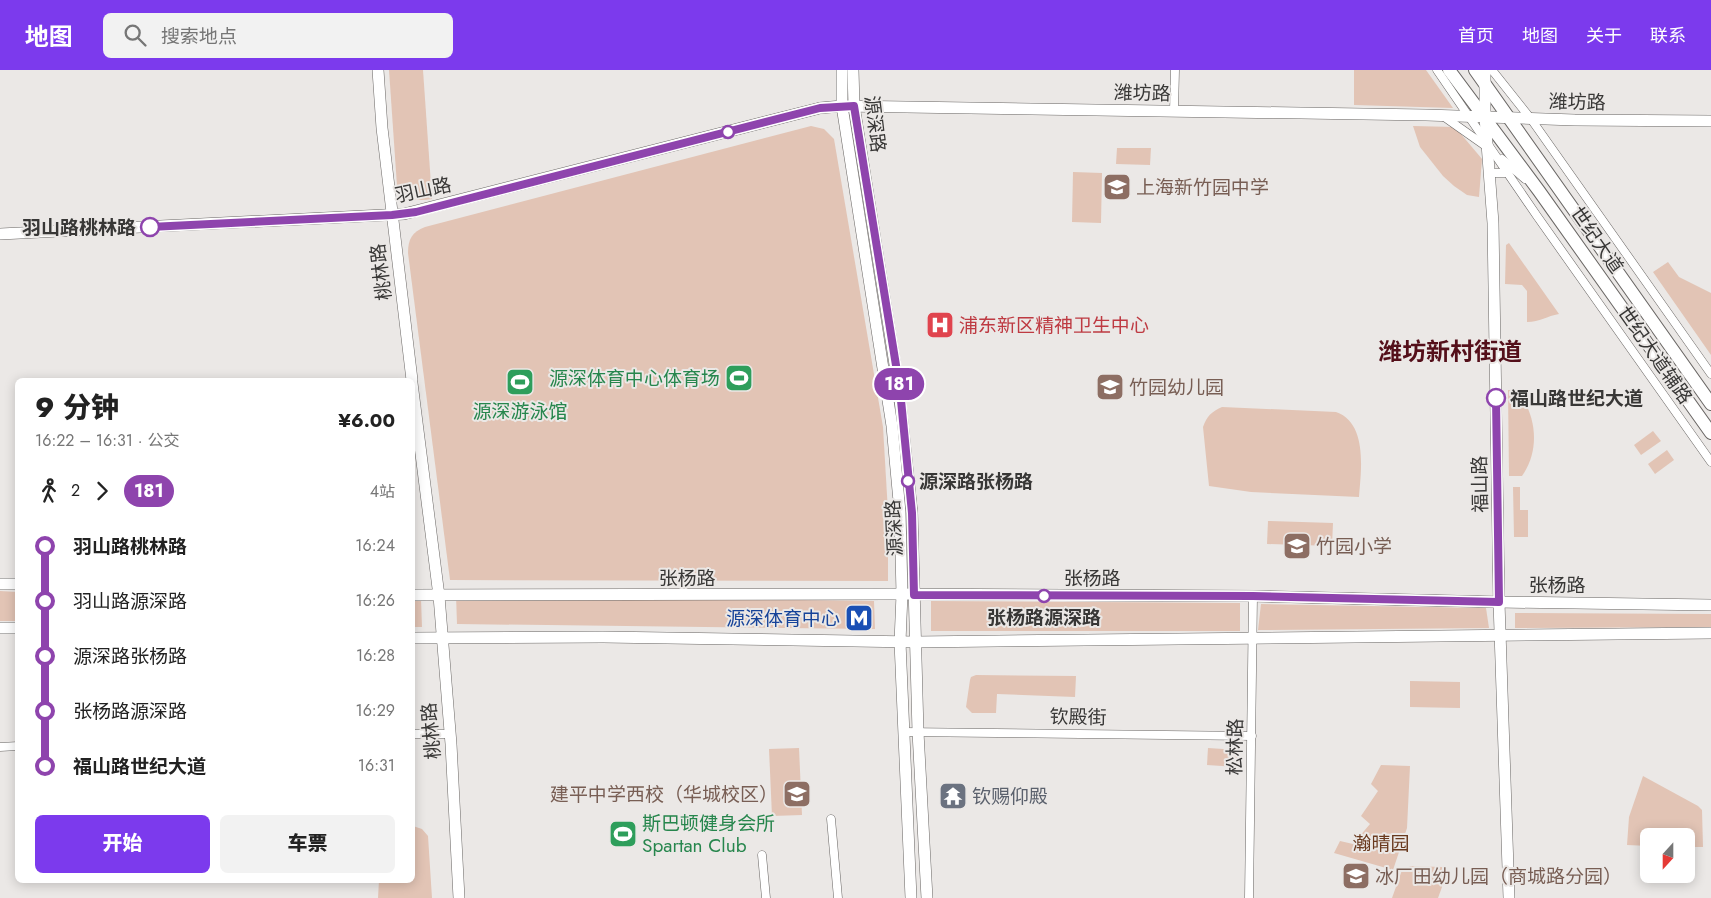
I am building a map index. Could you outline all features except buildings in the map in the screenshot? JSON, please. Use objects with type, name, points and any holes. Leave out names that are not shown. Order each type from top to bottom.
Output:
[{"type":"main road","name":"桃林路","points":[[378,70],[382,128],[412,378]]},
{"type":"main road","name":"源深路","points":[[842,70],[900,390],[912,513],[918,732],[927,898]]},
{"type":"main road","name":"源深路","points":[[853,70],[848,106],[892,426],[900,512],[902,594],[900,642],[911,898]]},
{"type":"main road","name":"世纪大道","points":[[1450,70],[1539,191],[1711,433]]},
{"type":"main road","name":"世纪大道","points":[[1475,70],[1711,404]]},
{"type":"main road","name":"福山路","points":[[1485,70],[1485,117],[1489,148],[1492,223],[1499,602],[1509,898]]},
{"type":"main road","name":"羽山路","points":[[0,234],[392,215],[416,212],[820,108],[848,106]]},
{"type":"main road","name":"潍坊路","points":[[848,106],[1711,121]]},
{"type":"main road","name":"桃林路","points":[[415,405],[439,596],[450,734],[459,898]]},
{"type":"main road","points":[[0,584],[15,584]]},
{"type":"main road","name":"张杨路","points":[[415,595],[902,594],[1253,596],[1711,605]]},
{"type":"main road","points":[[0,628],[15,628]]},
{"type":"main road","points":[[415,638],[603,638],[915,642],[1711,633]]},
{"type":"street","points":[[1174,111],[1175,70]]},
{"type":"street","name":"世纪大道辅路","points":[[1437,70],[1470,116],[1489,148],[1711,462]]},
{"type":"street","name":"世纪大道辅路","points":[[1492,70],[1531,119],[1711,374]]},
{"type":"street","points":[[1442,115],[1489,148],[1539,191]]},
{"type":"street","points":[[1490,173],[1508,173]]},
{"type":"street","name":"松林路","points":[[1249,898],[1253,596]]},
{"type":"street","name":"钦殿街","points":[[903,732],[1252,736]]},
{"type":"street","points":[[415,734],[450,734]]},
{"type":"street","points":[[0,747],[15,746]]},
{"type":"street","points":[[831,819],[838,898]]},
{"type":"street","points":[[762,855],[766,898]]},
{"type":"green space","points":[[389,70],[423,70],[432,199],[412,199],[404,195],[397,186]]},
{"type":"green space","points":[[1354,70],[1426,70],[1453,108],[1354,105]]},
{"type":"green space","name":"源深体育中心","points":[[811,126],[824,129],[834,139],[883,427],[888,512],[888,581],[450,580],[408,253],[410,240],[414,234],[425,227]]},
{"type":"green space","points":[[1413,126],[1455,127],[1482,159],[1479,197],[1467,195],[1443,176],[1420,147]]},
{"type":"green space","points":[[1117,148],[1151,148],[1150,165],[1116,164]]},
{"type":"green space","points":[[1073,172],[1102,173],[1101,223],[1072,222]]},
{"type":"green space","points":[[1509,243],[1559,314],[1527,322],[1527,291],[1522,285],[1505,284],[1506,245]]},
{"type":"green space","points":[[1668,262],[1679,277],[1711,293],[1711,355],[1653,272]]},
{"type":"green space","points":[[1508,390],[1517,390],[1523,399],[1532,421],[1534,432],[1532,455],[1522,476],[1509,476]]},
{"type":"green space","points":[[1222,407],[1336,412],[1346,418],[1353,426],[1358,437],[1360,449],[1361,474],[1359,497],[1251,492],[1209,486],[1203,427],[1210,415]]},
{"type":"green space","points":[[1653,431],[1661,441],[1641,455],[1634,445]]},
{"type":"green space","points":[[1667,450],[1674,460],[1655,474],[1648,464]]},
{"type":"green space","points":[[1513,487],[1520,487],[1520,510],[1528,510],[1528,537],[1514,537]]},
{"type":"green space","points":[[1268,521],[1333,523],[1332,546],[1267,544]]},
{"type":"green space","points":[[0,591],[15,592],[15,621],[0,621]]},
{"type":"green space","points":[[456,595],[874,601],[875,629],[457,624]]},
{"type":"green space","points":[[415,599],[421,599],[422,627],[415,627]]},
{"type":"green space","points":[[931,601],[1240,603],[1240,631],[931,631]]},
{"type":"green space","points":[[1261,604],[1486,608],[1489,628],[1258,630]]},
{"type":"green space","points":[[1515,613],[1711,614],[1711,627],[1515,628]]},
{"type":"green space","points":[[976,675],[1076,676],[1075,697],[997,694],[996,713],[972,713],[966,707],[970,680],[971,677]]},
{"type":"green space","points":[[1410,681],[1460,682],[1460,708],[1410,707]]},
{"type":"green space","points":[[799,748],[802,815],[772,816],[769,749]]},
{"type":"green space","points":[[1208,748],[1238,750],[1237,767],[1207,765]]},
{"type":"green space","name":"瀚晴园","points":[[1381,765],[1410,766],[1407,828],[1393,870],[1334,853],[1340,841],[1353,844],[1370,824],[1361,816],[1378,791],[1371,784]]},
{"type":"green space","points":[[1643,776],[1702,810],[1703,847],[1695,847],[1695,828],[1640,828],[1640,846],[1627,845],[1629,817]]},
{"type":"green space","points":[[415,827],[422,829],[428,836],[432,898],[378,898],[379,883],[415,883]]},
{"type":"green space","points":[[1411,866],[1442,867],[1442,887],[1438,898],[1392,898],[1402,870]]},
{"type":"bus line","name":"181","points":[[150,227],[392,215],[416,212],[820,108],[854,106],[900,390],[912,513],[914,595],[1253,596],[1499,602],[1496,398]]},
{"type":"place","name":"上海新竹园中学","points":[[1117,187]]},
{"type":"place","name":"羽山路桃林路","points":[[150,227]]},
{"type":"place","name":"浦东新区精神卫生中心","points":[[940,325]]},
{"type":"place","name":"源深体育中心体育场","points":[[739,378]]},
{"type":"place","name":"源深游泳馆","points":[[520,382]]},
{"type":"place","name":"竹园幼儿园","points":[[1110,387]]},
{"type":"place","name":"福山路世纪大道","points":[[1496,398]]},
{"type":"place","name":"源深路张杨路","points":[[908,481]]},
{"type":"place","name":"竹园小学","points":[[1297,546]]},
{"type":"place","name":"张杨路源深路","points":[[1044,596]]},
{"type":"place","name":"源深体育中心","points":[[859,618]]},
{"type":"place","name":"建平中学西校（华城校区）","points":[[797,794]]},
{"type":"place","name":"钦赐仰殿","points":[[953,796]]},
{"type":"place","name":"斯巴顿健身会所 Spartan Club","points":[[623,834]]},
{"type":"place","name":"冰厂田幼儿园（商城路分园）","points":[[1356,876]]},
{"type":"district","name":"潍坊新村街道","points":[[1450,351]]}]
